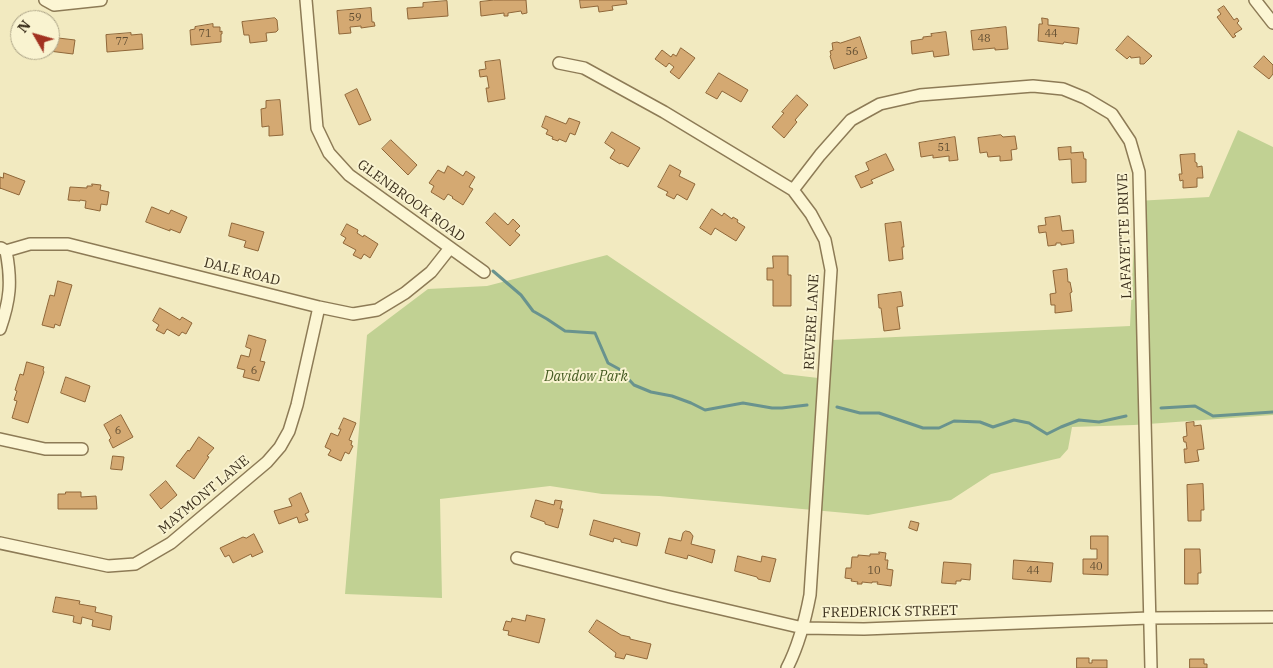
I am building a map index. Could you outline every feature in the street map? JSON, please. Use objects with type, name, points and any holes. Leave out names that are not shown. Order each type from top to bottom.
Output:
[{"type":"street","points":[[45,0],[54,5],[101,0]]},
{"type":"street","name":"GLENBROOK ROAD","points":[[306,0],[317,128],[329,153],[349,175],[484,272]]},
{"type":"street","points":[[1255,0],[1273,23]]},
{"type":"street","name":"REVERE LANE","points":[[559,64],[584,68],[664,112],[792,190],[811,214],[825,240],[831,270],[810,595],[803,628],[787,668]]},
{"type":"street","name":"LAFAYETTE DRIVE","points":[[792,190],[851,120],[880,104],[920,95],[1033,86],[1063,89],[1085,98],[1112,114],[1130,141],[1140,172],[1151,668]]},
{"type":"street","name":"DALE ROAD","points":[[3,249],[30,244],[68,244],[353,314],[377,310],[405,293],[431,272],[450,248]]},
{"type":"street","points":[[0,329],[8,303],[10,284],[10,272],[3,249]]},
{"type":"street","name":"MAYMONT LANE","points":[[0,543],[108,566],[135,564],[170,543],[267,462],[280,447],[292,422],[320,307]]},
{"type":"street","points":[[0,439],[44,449],[82,449]]},
{"type":"street","name":"FREDERICK STREET","points":[[517,558],[670,597],[803,628],[864,629],[1149,618],[1273,616]]},
{"type":"green space","name":"Davidow Park","points":[[1238,130],[1273,147],[1273,415],[1134,425],[1072,427],[1068,449],[1060,458],[991,474],[951,500],[868,515],[659,496],[602,494],[550,486],[440,499],[442,598],[345,594],[367,335],[428,289],[487,286],[607,255],[784,374],[827,379],[832,340],[1130,326],[1136,201],[1209,197]]},
{"type":"building","points":[[526,0],[527,13],[522,14],[521,11],[508,13],[508,16],[504,16],[504,13],[481,16],[480,2]]},
{"type":"building","points":[[580,0],[626,0],[627,4],[612,6],[613,10],[599,12],[598,6],[581,8]]},
{"type":"building","points":[[447,1],[448,16],[408,19],[407,8],[423,7],[423,3]]},
{"type":"building","points":[[1224,6],[1234,20],[1237,18],[1239,21],[1237,23],[1242,29],[1234,34],[1236,36],[1233,38],[1217,17],[1221,14],[1218,10]]},
{"type":"building","points":[[371,8],[372,22],[374,22],[375,26],[350,27],[351,33],[339,34],[337,11]]},
{"type":"building","points":[[275,18],[278,30],[266,33],[267,41],[250,43],[249,35],[244,35],[242,22]]},
{"type":"building","points":[[1042,18],[1048,19],[1048,25],[1079,28],[1077,44],[1038,41],[1039,24],[1042,24]]},
{"type":"building","points":[[213,24],[213,27],[220,27],[220,32],[222,31],[221,42],[191,45],[190,30],[195,29],[195,27]]},
{"type":"building","points":[[1006,27],[1008,49],[973,50],[971,31]]},
{"type":"building","points":[[946,32],[949,55],[934,57],[933,51],[912,54],[911,41],[932,36],[931,34]]},
{"type":"building","points":[[131,33],[131,35],[142,34],[143,49],[107,52],[106,35]]},
{"type":"building","points":[[1128,36],[1152,56],[1144,64],[1140,64],[1140,57],[1131,58],[1130,56],[1127,59],[1116,50]]},
{"type":"building","points":[[860,37],[867,58],[834,69],[830,56],[830,51],[833,50],[832,43],[840,43]]},
{"type":"building","points":[[60,38],[75,40],[73,54],[60,52]]},
{"type":"building","points":[[681,48],[695,58],[679,79],[670,72],[674,67],[669,63],[666,67],[655,59],[662,50],[671,57],[673,54],[676,56]]},
{"type":"building","points":[[1264,56],[1273,65],[1273,74],[1269,79],[1254,67]]},
{"type":"building","points":[[500,60],[505,99],[488,102],[486,88],[489,88],[487,76],[480,77],[479,70],[486,69],[485,62]]},
{"type":"building","points":[[719,73],[748,90],[741,102],[722,91],[717,99],[706,93]]},
{"type":"building","points":[[357,89],[371,120],[359,125],[345,95]]},
{"type":"building","points":[[797,95],[808,105],[795,120],[797,122],[784,138],[772,127]]},
{"type":"building","points":[[280,100],[283,135],[269,136],[269,126],[262,127],[261,109],[266,108],[266,101]]},
{"type":"building","points":[[546,116],[566,124],[569,118],[580,122],[575,135],[570,133],[566,142],[552,139],[553,137],[546,134],[548,130],[542,127]]},
{"type":"building","points":[[612,132],[640,148],[628,167],[610,158],[615,150],[605,143]]},
{"type":"building","points":[[1001,135],[1003,137],[1015,136],[1017,149],[1011,150],[1012,160],[1000,161],[1000,156],[988,157],[987,152],[980,153],[978,138]]},
{"type":"building","points":[[955,137],[958,160],[949,161],[949,156],[933,158],[933,155],[921,157],[919,143]]},
{"type":"building","points":[[391,140],[417,165],[408,175],[382,149]]},
{"type":"building","points":[[1071,147],[1071,153],[1083,152],[1084,159],[1086,159],[1086,182],[1072,183],[1071,159],[1059,160],[1058,148]]},
{"type":"building","points":[[886,154],[894,170],[871,180],[873,183],[861,188],[855,176],[869,170],[866,163]]},
{"type":"building","points":[[1195,154],[1197,167],[1202,166],[1203,178],[1197,178],[1197,187],[1183,188],[1183,180],[1180,181],[1179,174],[1182,174],[1180,155]]},
{"type":"building","points":[[670,165],[681,171],[679,176],[695,184],[687,200],[677,194],[674,199],[666,195],[668,192],[658,187]]},
{"type":"building","points":[[448,166],[463,176],[466,171],[475,177],[469,187],[473,189],[463,205],[448,194],[444,200],[431,192],[434,186],[429,183],[438,170],[444,173]]},
{"type":"building","points":[[4,173],[25,181],[19,195],[0,188],[0,177],[3,178]]},
{"type":"building","points":[[92,184],[101,185],[100,190],[109,192],[107,205],[101,204],[100,211],[85,208],[86,201],[68,200],[70,187],[87,188],[87,186],[92,186]]},
{"type":"building","points":[[152,207],[169,214],[171,210],[187,217],[180,233],[146,222]]},
{"type":"building","points":[[712,209],[722,216],[724,213],[732,219],[733,217],[745,227],[736,241],[715,228],[711,235],[700,228]]},
{"type":"building","points":[[495,213],[508,225],[513,219],[520,226],[515,231],[520,235],[510,246],[486,223]]},
{"type":"building","points":[[1060,216],[1062,231],[1073,230],[1074,243],[1061,245],[1061,243],[1056,243],[1056,245],[1048,246],[1046,232],[1039,233],[1038,226],[1046,225],[1045,218]]},
{"type":"building","points":[[901,222],[904,247],[902,247],[903,259],[889,261],[885,224]]},
{"type":"building","points":[[232,223],[264,232],[258,251],[244,247],[246,241],[229,236]]},
{"type":"building","points":[[347,224],[358,230],[357,233],[363,237],[364,235],[378,244],[370,258],[364,254],[361,259],[353,255],[356,250],[343,243],[346,238],[341,235]]},
{"type":"building","points":[[773,256],[788,256],[788,275],[791,275],[791,306],[773,306],[773,280],[767,280],[767,268],[773,268]]},
{"type":"building","points":[[1067,269],[1068,282],[1070,282],[1072,292],[1070,293],[1072,311],[1055,313],[1055,305],[1051,305],[1050,294],[1056,293],[1053,271]]},
{"type":"building","points":[[58,281],[72,285],[60,326],[55,324],[54,328],[42,325],[50,295],[54,296]]},
{"type":"building","points":[[901,292],[903,306],[897,307],[900,329],[884,331],[878,295]]},
{"type":"building","points":[[160,308],[180,320],[182,317],[192,323],[186,334],[182,332],[179,336],[167,329],[164,334],[156,330],[159,325],[153,321]]},
{"type":"building","points":[[249,335],[266,340],[260,361],[265,362],[259,381],[243,377],[245,370],[237,368],[241,355],[249,357],[251,349],[246,347]]},
{"type":"building","points":[[27,362],[44,367],[28,423],[12,418],[17,401],[14,400],[17,391],[15,390],[20,374],[23,375]]},
{"type":"building","points":[[66,377],[90,386],[85,402],[61,393]]},
{"type":"building","points":[[121,415],[133,437],[113,448],[109,440],[111,438],[104,425]]},
{"type":"building","points":[[344,418],[356,423],[349,440],[352,441],[351,445],[353,446],[349,454],[345,452],[341,461],[328,455],[331,450],[325,447],[331,433],[338,436]]},
{"type":"building","points":[[1194,422],[1194,426],[1201,425],[1204,449],[1197,450],[1199,461],[1185,463],[1184,449],[1187,449],[1183,437],[1187,436],[1186,423]]},
{"type":"building","points":[[199,437],[214,448],[207,456],[209,457],[194,479],[176,466]]},
{"type":"building","points":[[113,456],[124,457],[122,470],[111,469]]},
{"type":"building","points":[[166,481],[177,495],[161,509],[150,495]]},
{"type":"building","points":[[1203,484],[1204,510],[1201,510],[1201,521],[1188,521],[1187,485]]},
{"type":"building","points":[[66,492],[81,492],[81,497],[96,496],[97,509],[58,509],[58,494],[65,494]]},
{"type":"building","points":[[301,493],[309,512],[305,514],[308,520],[299,523],[297,517],[279,524],[274,511],[292,506],[289,499]]},
{"type":"building","points":[[536,500],[554,505],[555,500],[562,501],[560,509],[563,509],[558,528],[531,517]]},
{"type":"building","points":[[594,520],[640,533],[637,546],[614,538],[613,542],[590,535]]},
{"type":"building","points":[[911,521],[919,523],[917,531],[909,528]]},
{"type":"building","points":[[686,531],[690,532],[693,536],[691,544],[715,550],[712,563],[688,555],[687,559],[665,553],[669,538],[681,541],[683,533]]},
{"type":"building","points":[[254,534],[263,552],[252,557],[251,554],[233,563],[229,555],[225,557],[220,548]]},
{"type":"building","points":[[1091,536],[1108,536],[1108,575],[1083,574],[1083,559],[1097,559],[1097,549],[1091,549]]},
{"type":"building","points":[[1185,549],[1200,549],[1201,573],[1198,573],[1198,584],[1185,584]]},
{"type":"building","points":[[879,552],[886,553],[885,560],[888,560],[887,569],[893,570],[891,586],[877,584],[878,582],[862,582],[862,584],[857,584],[858,582],[851,581],[852,579],[845,578],[846,568],[851,568],[852,557],[858,557],[858,555],[870,556],[870,554],[879,554]]},
{"type":"building","points":[[738,556],[761,562],[762,556],[776,559],[770,582],[735,571]]},
{"type":"building","points":[[1014,560],[1053,563],[1051,582],[1013,579]]},
{"type":"building","points":[[944,562],[971,564],[970,580],[961,579],[961,581],[956,581],[956,584],[942,583]]},
{"type":"building","points":[[56,597],[80,601],[79,604],[96,607],[95,612],[112,616],[110,630],[92,626],[93,620],[82,617],[81,624],[73,622],[74,616],[53,612]]},
{"type":"building","points":[[527,615],[545,619],[539,643],[508,635],[509,631],[503,630],[506,621],[511,622],[512,618],[525,621]]},
{"type":"building","points":[[597,620],[621,635],[630,637],[630,639],[651,644],[647,659],[626,654],[624,659],[615,657],[616,653],[589,632]]},
{"type":"building","points":[[1077,658],[1089,658],[1089,663],[1092,663],[1092,660],[1107,660],[1107,668],[1077,668]]},
{"type":"building","points":[[1190,659],[1204,659],[1204,664],[1207,664],[1207,668],[1190,668]]},
{"type":"waterway","points":[[493,271],[521,295],[533,311],[565,331],[595,333],[608,363],[619,369],[634,385],[651,392],[672,396],[705,410],[743,403],[772,408],[807,405]]},
{"type":"waterway","points":[[1161,408],[1195,406],[1213,416],[1273,412]]},
{"type":"waterway","points":[[837,407],[860,413],[879,413],[923,428],[939,428],[954,421],[980,422],[993,427],[1014,420],[1029,423],[1047,434],[1079,420],[1099,422],[1126,416]]}]
